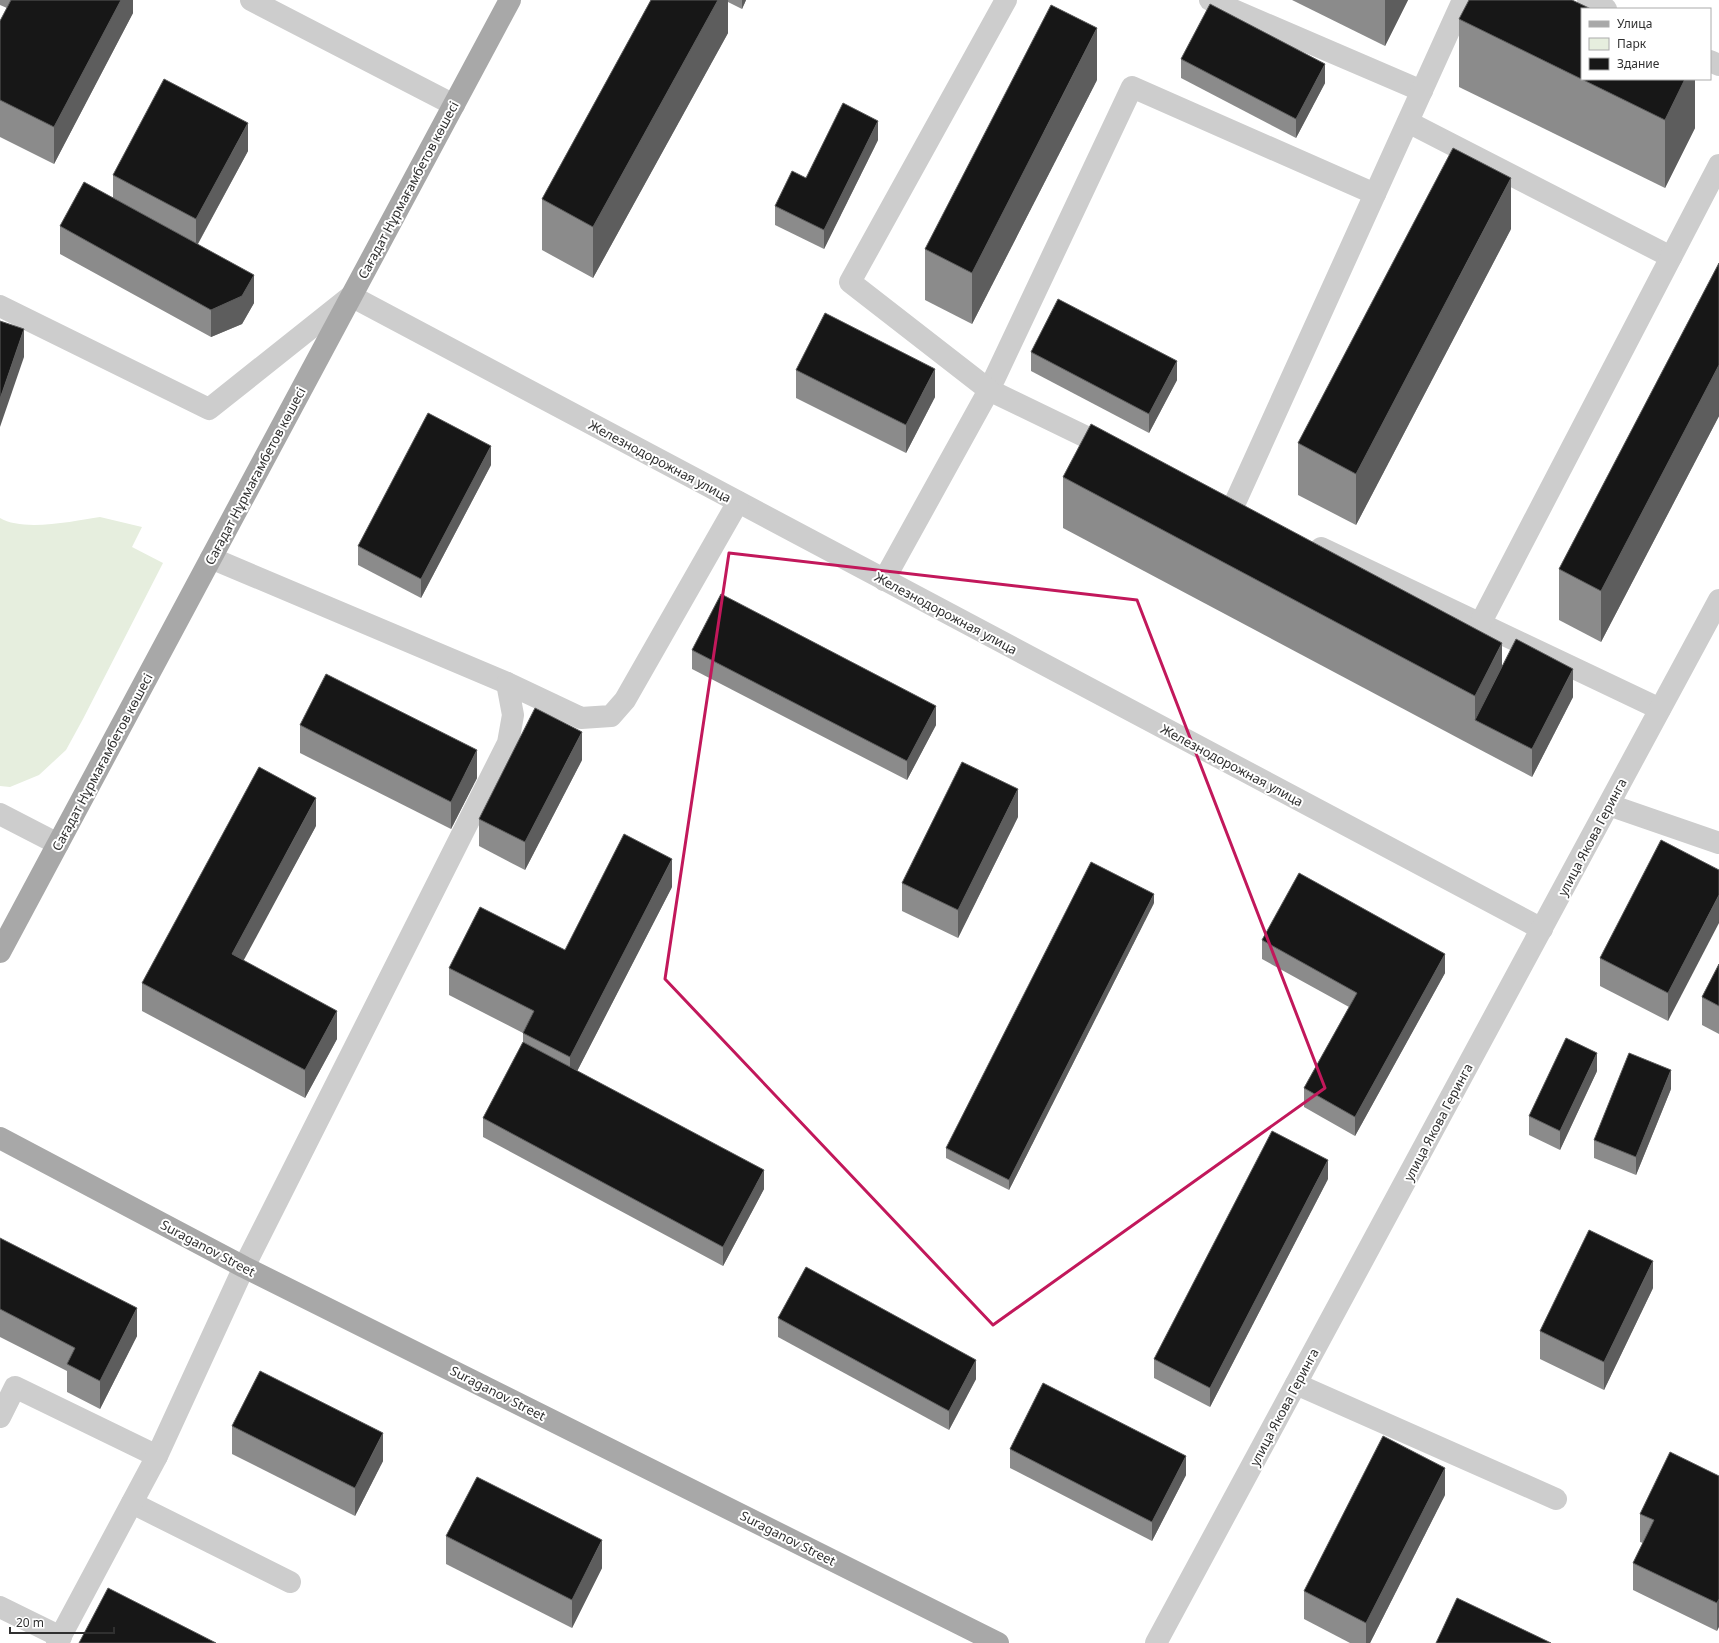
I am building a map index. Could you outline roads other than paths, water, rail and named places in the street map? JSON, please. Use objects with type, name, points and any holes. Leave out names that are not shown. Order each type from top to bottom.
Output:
[{"type":"main road","name":"Сағадат Нұрмағамбетов көшесі","points":[[0,952],[510,0]]},
{"type":"main road","name":"Suraganov Street","points":[[0,1138],[244,1267],[998,1643]]},
{"type":"street","points":[[251,0],[454,105]]},
{"type":"street","points":[[1006,0],[850,282],[989,390],[1133,459]]},
{"type":"street","points":[[1210,0],[1422,91]]},
{"type":"street","points":[[1233,507],[1463,0]]},
{"type":"street","points":[[1588,0],[1604,8]]},
{"type":"street","points":[[884,580],[989,390],[1132,87],[1376,194]]},
{"type":"street","points":[[1408,122],[1671,257]]},
{"type":"street","points":[[1480,624],[1719,165]]},
{"type":"street","points":[[0,306],[209,409],[351,296]]},
{"type":"street","name":"Железнодорожная улица","points":[[351,296],[1542,929]]},
{"type":"street","points":[[1212,497],[1254,517]]},
{"type":"street","points":[[211,558],[507,683],[581,718],[611,716],[625,700],[738,502]]},
{"type":"street","points":[[1304,540],[1660,709]]},
{"type":"street","name":"улица Якова Геринга","points":[[1156,1643],[1719,600]]},
{"type":"street","points":[[0,1607],[59,1640],[157,1456],[244,1267],[508,744],[513,715],[507,683]]},
{"type":"street","points":[[1609,805],[1719,843]]},
{"type":"street","points":[[0,814],[58,844]]},
{"type":"street","points":[[1296,1384],[1556,1499]]},
{"type":"street","points":[[0,1417],[15,1387],[157,1456]]},
{"type":"street","points":[[132,1503],[290,1582]]}]
